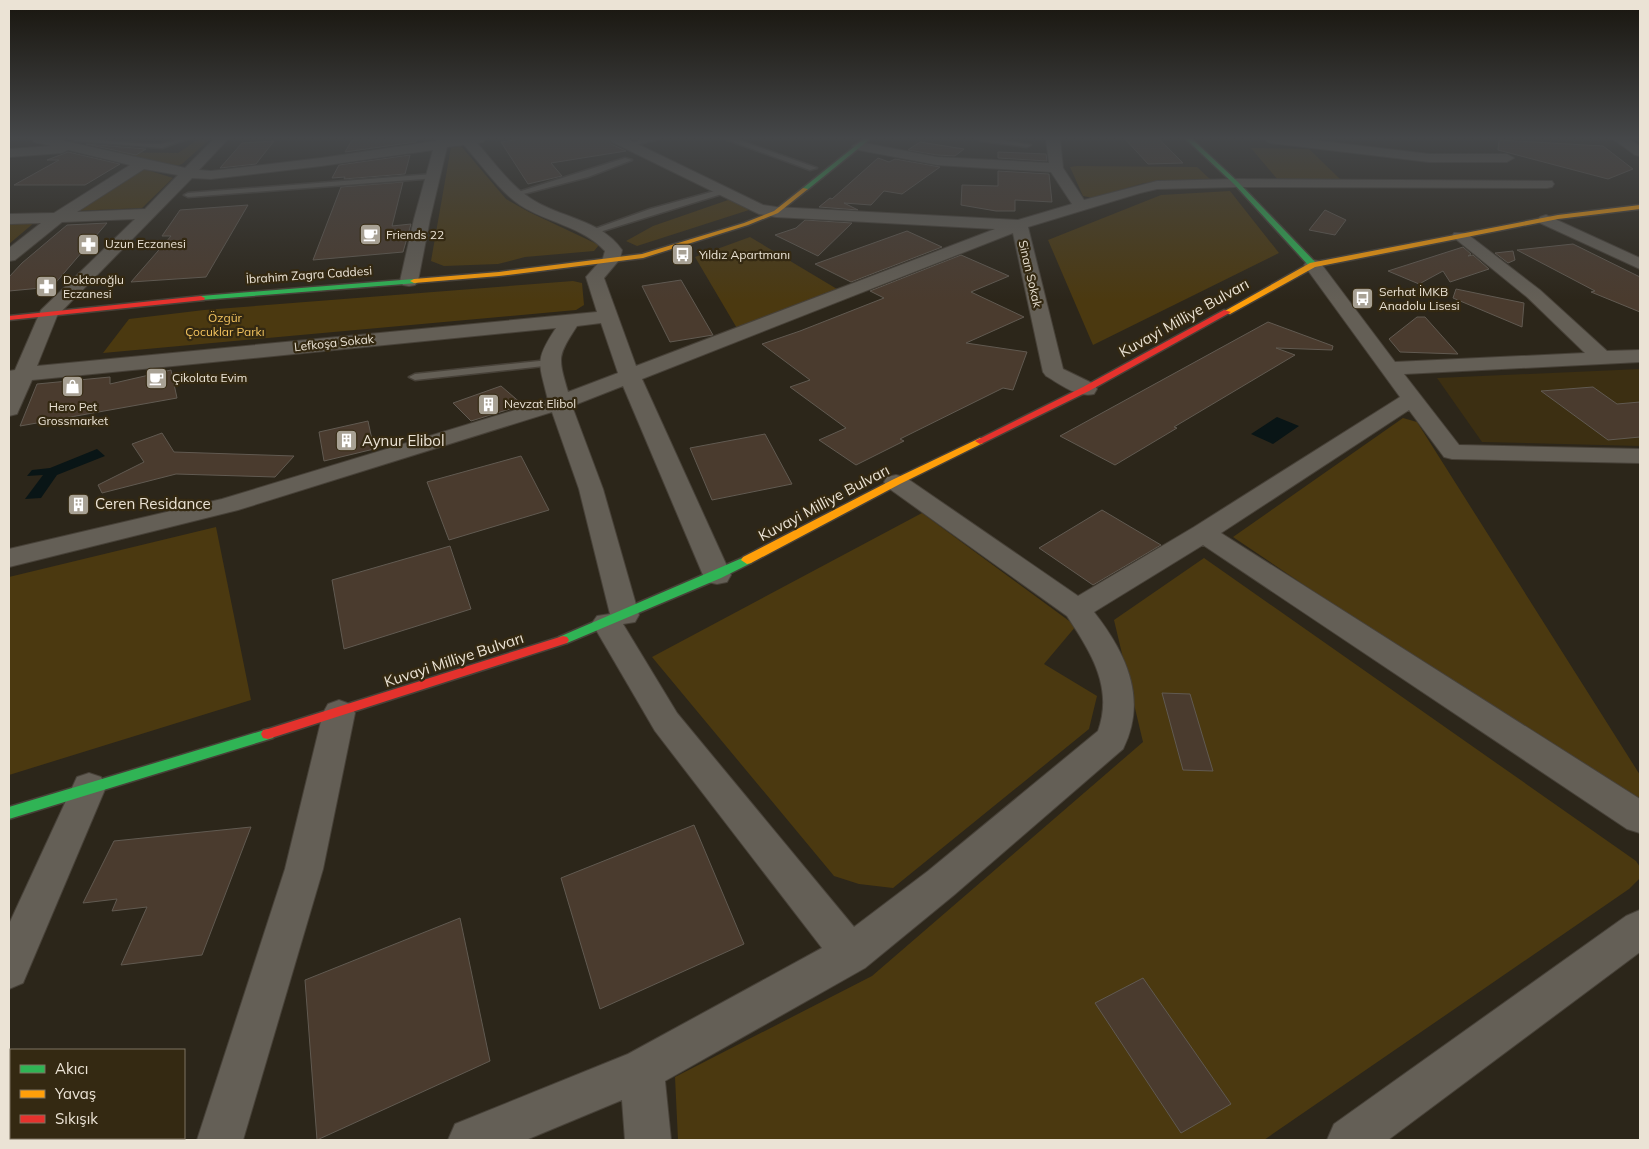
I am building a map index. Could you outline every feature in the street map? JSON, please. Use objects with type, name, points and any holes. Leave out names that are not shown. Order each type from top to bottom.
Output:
[{"type":"main road","points":[[611,259],[759,209],[781,193]]},
{"type":"main road","points":[[611,259],[643,256],[746,224],[776,212],[798,193]]},
{"type":"main road","points":[[1245,193],[1313,265]]},
{"type":"main road","name":"Kuvayi Milliye Bulvarı","points":[[9,813],[89,787],[339,714],[579,635],[717,575],[896,482],[1086,389],[1313,265],[1460,236],[1545,210],[1640,207]]},
{"type":"main road","name":"İbrahim Zagra Caddesi","points":[[9,318],[241,294],[544,269],[611,259]]},
{"type":"street","points":[[9,256],[58,217],[97,193]]},
{"type":"street","points":[[9,409],[16,376],[48,314],[170,193]]},
{"type":"street","points":[[409,281],[429,193]]},
{"type":"street","name":"Sinan Sokak","points":[[725,193],[759,209],[776,212],[1018,225],[1053,372],[1086,389]]},
{"type":"street","points":[[1072,193],[1080,205]]},
{"type":"street","points":[[9,558],[229,505],[560,403],[1018,225],[1122,193]]},
{"type":"street","points":[[1533,193],[1545,210],[1640,264]]},
{"type":"street","points":[[516,194],[527,202],[590,232],[608,243],[614,250],[611,259],[595,277],[607,317],[630,376],[717,575]]},
{"type":"street","points":[[9,219],[149,214]]},
{"type":"street","points":[[1460,236],[1491,258],[1565,320],[1602,358]]},
{"type":"street","points":[[1313,265],[1452,452],[1640,456]]},
{"type":"street","name":"Lefkoşa Sokak","points":[[16,376],[607,317]]},
{"type":"street","points":[[571,320],[554,346],[549,363],[560,403],[590,489],[616,619],[666,722],[851,954]]},
{"type":"street","points":[[1391,368],[1640,356]]},
{"type":"street","points":[[1076,608],[1203,533],[1412,398]]},
{"type":"street","points":[[471,1140],[642,1070],[851,954],[941,883],[1112,740],[1117,730],[1118,718],[1117,693],[1112,670],[1103,647],[1076,608],[896,482]]},
{"type":"street","points":[[1203,533],[1640,818]]},
{"type":"street","points":[[220,1140],[304,869],[339,714]]},
{"type":"street","points":[[9,969],[89,787]]},
{"type":"street","points":[[1350,1140],[1640,929]]},
{"type":"street","points":[[642,1070],[648,1140]]},
{"type":"lane","points":[[188,194],[207,193]]},
{"type":"lane","points":[[516,194],[521,193]]},
{"type":"lane","points":[[590,232],[717,193]]},
{"type":"lane","points":[[415,377],[549,363]]},
{"type":"shaded area","points":[[1640,369],[1640,446],[1482,442],[1437,378]]},
{"type":"shaded area","points":[[1277,417],[1299,426],[1273,444],[1251,434]]},
{"type":"shaded area","points":[[97,449],[105,456],[57,475],[41,498],[25,499],[43,475],[27,476],[32,470],[50,468]]},
{"type":"green space","points":[[102,193],[158,193],[142,208],[73,211]]},
{"type":"green space","points":[[443,193],[501,193],[506,199],[529,212],[599,245],[594,251],[525,257],[498,264],[444,266],[431,261]]},
{"type":"green space","points":[[1081,193],[1111,193],[1093,198],[1083,196]]},
{"type":"green space","points":[[1231,193],[1279,253],[1093,345],[1048,240],[1161,195]]},
{"type":"green space","points":[[731,199],[749,210],[637,246],[626,241],[653,226]]},
{"type":"green space","points":[[35,222],[9,244],[9,224]]},
{"type":"green space","points":[[750,237],[837,289],[738,330],[695,257]]},
{"type":"green space","name":"Özgür Çocuklar Parkı","points":[[573,281],[582,283],[584,305],[576,310],[103,353],[129,319],[204,310]]},
{"type":"green space","points":[[1403,418],[1417,422],[1640,775],[1640,812],[1233,537]]},
{"type":"green space","points":[[922,513],[1076,626],[1044,664],[1097,696],[1089,729],[893,888],[859,884],[834,876],[652,657]]},
{"type":"green space","points":[[216,527],[251,700],[9,775],[9,577]]},
{"type":"green space","points":[[1204,558],[1636,861],[1640,867],[1640,878],[1629,889],[1264,1140],[678,1140],[675,1077],[872,976],[1143,742],[1114,620]]},
{"type":"building","points":[[339,193],[400,193],[392,226],[411,224],[403,252],[313,260]]},
{"type":"building","points":[[839,193],[882,193],[871,205],[844,203],[858,210],[819,207],[830,198],[832,199]]},
{"type":"building","points":[[962,193],[1051,193],[1052,202],[1015,200],[1015,211],[996,211],[961,205]]},
{"type":"building","points":[[248,205],[206,277],[131,282],[171,236],[162,236],[180,210]]},
{"type":"building","points":[[1325,210],[1346,220],[1335,235],[1309,230]]},
{"type":"building","points":[[805,220],[852,223],[818,256],[775,235],[796,228]]},
{"type":"building","points":[[107,223],[52,287],[9,291],[9,277],[22,263],[67,225]]},
{"type":"building","points":[[907,231],[942,247],[851,282],[815,264]]},
{"type":"building","points":[[1573,244],[1640,277],[1640,312],[1591,292],[1595,291],[1517,250]]},
{"type":"building","points":[[1463,247],[1471,254],[1468,256],[1473,255],[1489,269],[1450,282],[1443,271],[1419,284],[1388,271]]},
{"type":"building","points":[[1513,251],[1515,260],[1508,263],[1495,253]]},
{"type":"building","points":[[961,255],[1009,276],[971,292],[1024,317],[966,343],[1027,352],[1013,390],[1003,388],[900,439],[904,441],[856,465],[819,440],[846,428],[790,387],[810,380],[762,344],[884,298],[870,291]]},
{"type":"building","points":[[681,280],[713,335],[670,342],[642,286]]},
{"type":"building","points":[[1456,289],[1524,303],[1522,327],[1453,298]]},
{"type":"building","points":[[1417,317],[1425,317],[1458,354],[1400,352],[1389,339]]},
{"type":"building","points":[[1268,322],[1333,346],[1332,350],[1276,348],[1295,355],[1174,427],[1177,428],[1115,465],[1060,436]]},
{"type":"building","points":[[171,370],[177,398],[20,426],[37,384],[110,377],[110,384]]},
{"type":"building","name":"Nevzat Elibol","points":[[501,386],[523,405],[471,421],[453,403]]},
{"type":"building","points":[[1593,387],[1617,404],[1640,402],[1640,437],[1608,440],[1541,391]]},
{"type":"building","name":"Aynur Elibol","points":[[368,421],[374,449],[324,461],[319,432]]},
{"type":"building","name":"Ceren Residance","points":[[162,433],[174,452],[294,456],[275,477],[176,474],[102,493],[98,485],[144,462],[132,444]]},
{"type":"building","points":[[765,434],[792,484],[712,500],[690,448]]},
{"type":"building","points":[[521,456],[549,510],[449,540],[427,482]]},
{"type":"building","points":[[1102,510],[1161,545],[1093,585],[1039,548]]},
{"type":"building","points":[[450,546],[471,609],[344,649],[332,580]]},
{"type":"building","points":[[1162,693],[1190,694],[1213,771],[1183,770]]},
{"type":"building","points":[[694,825],[744,944],[600,1009],[561,878]]},
{"type":"building","points":[[251,827],[202,955],[121,965],[147,907],[112,911],[117,899],[83,903],[114,841]]},
{"type":"building","points":[[460,918],[490,1061],[317,1140],[305,980]]},
{"type":"building","points":[[1143,978],[1231,1104],[1181,1133],[1095,1003]]},
{"type":"traffic: fast","points":[[1245,193],[1313,265]]},
{"type":"traffic: fast","points":[[201,298],[414,281]]},
{"type":"traffic: fast","points":[[563,640],[717,575],[747,560]]},
{"type":"traffic: fast","points":[[9,813],[268,734]]},
{"type":"traffic: slow","points":[[414,281],[499,274],[643,256],[746,224],[776,212],[800,193]]},
{"type":"traffic: slow","points":[[1227,312],[1313,265],[1558,217],[1640,207]]},
{"type":"traffic: slow","points":[[747,560],[896,482],[980,441]]},
{"type":"traffic: jam","points":[[9,318],[201,298]]},
{"type":"traffic: jam","points":[[980,441],[1086,389],[1227,312]]},
{"type":"traffic: jam","points":[[268,734],[563,640]]},
{"type":"place","name":"Friends 22","points":[[370,235]]},
{"type":"place","name":"Uzun Eczanesi","points":[[89,244]]},
{"type":"place","name":"Yıldız Apartmanı","points":[[683,255]]},
{"type":"place","name":"Doktoroğlu Eczanesi","points":[[47,287]]},
{"type":"place","name":"Serhat İMKB Anadolu Lisesi","points":[[1363,299]]},
{"type":"place","name":"Çikolata Evim","points":[[156,378]]},
{"type":"place","name":"Hero Pet Grossmarket","points":[[73,386]]},
{"type":"place","name":"Nevzat Elibol","points":[[488,404]]},
{"type":"place","name":"Aynur Elibol","points":[[346,441]]},
{"type":"place","name":"Ceren Residance","points":[[79,504]]}]
